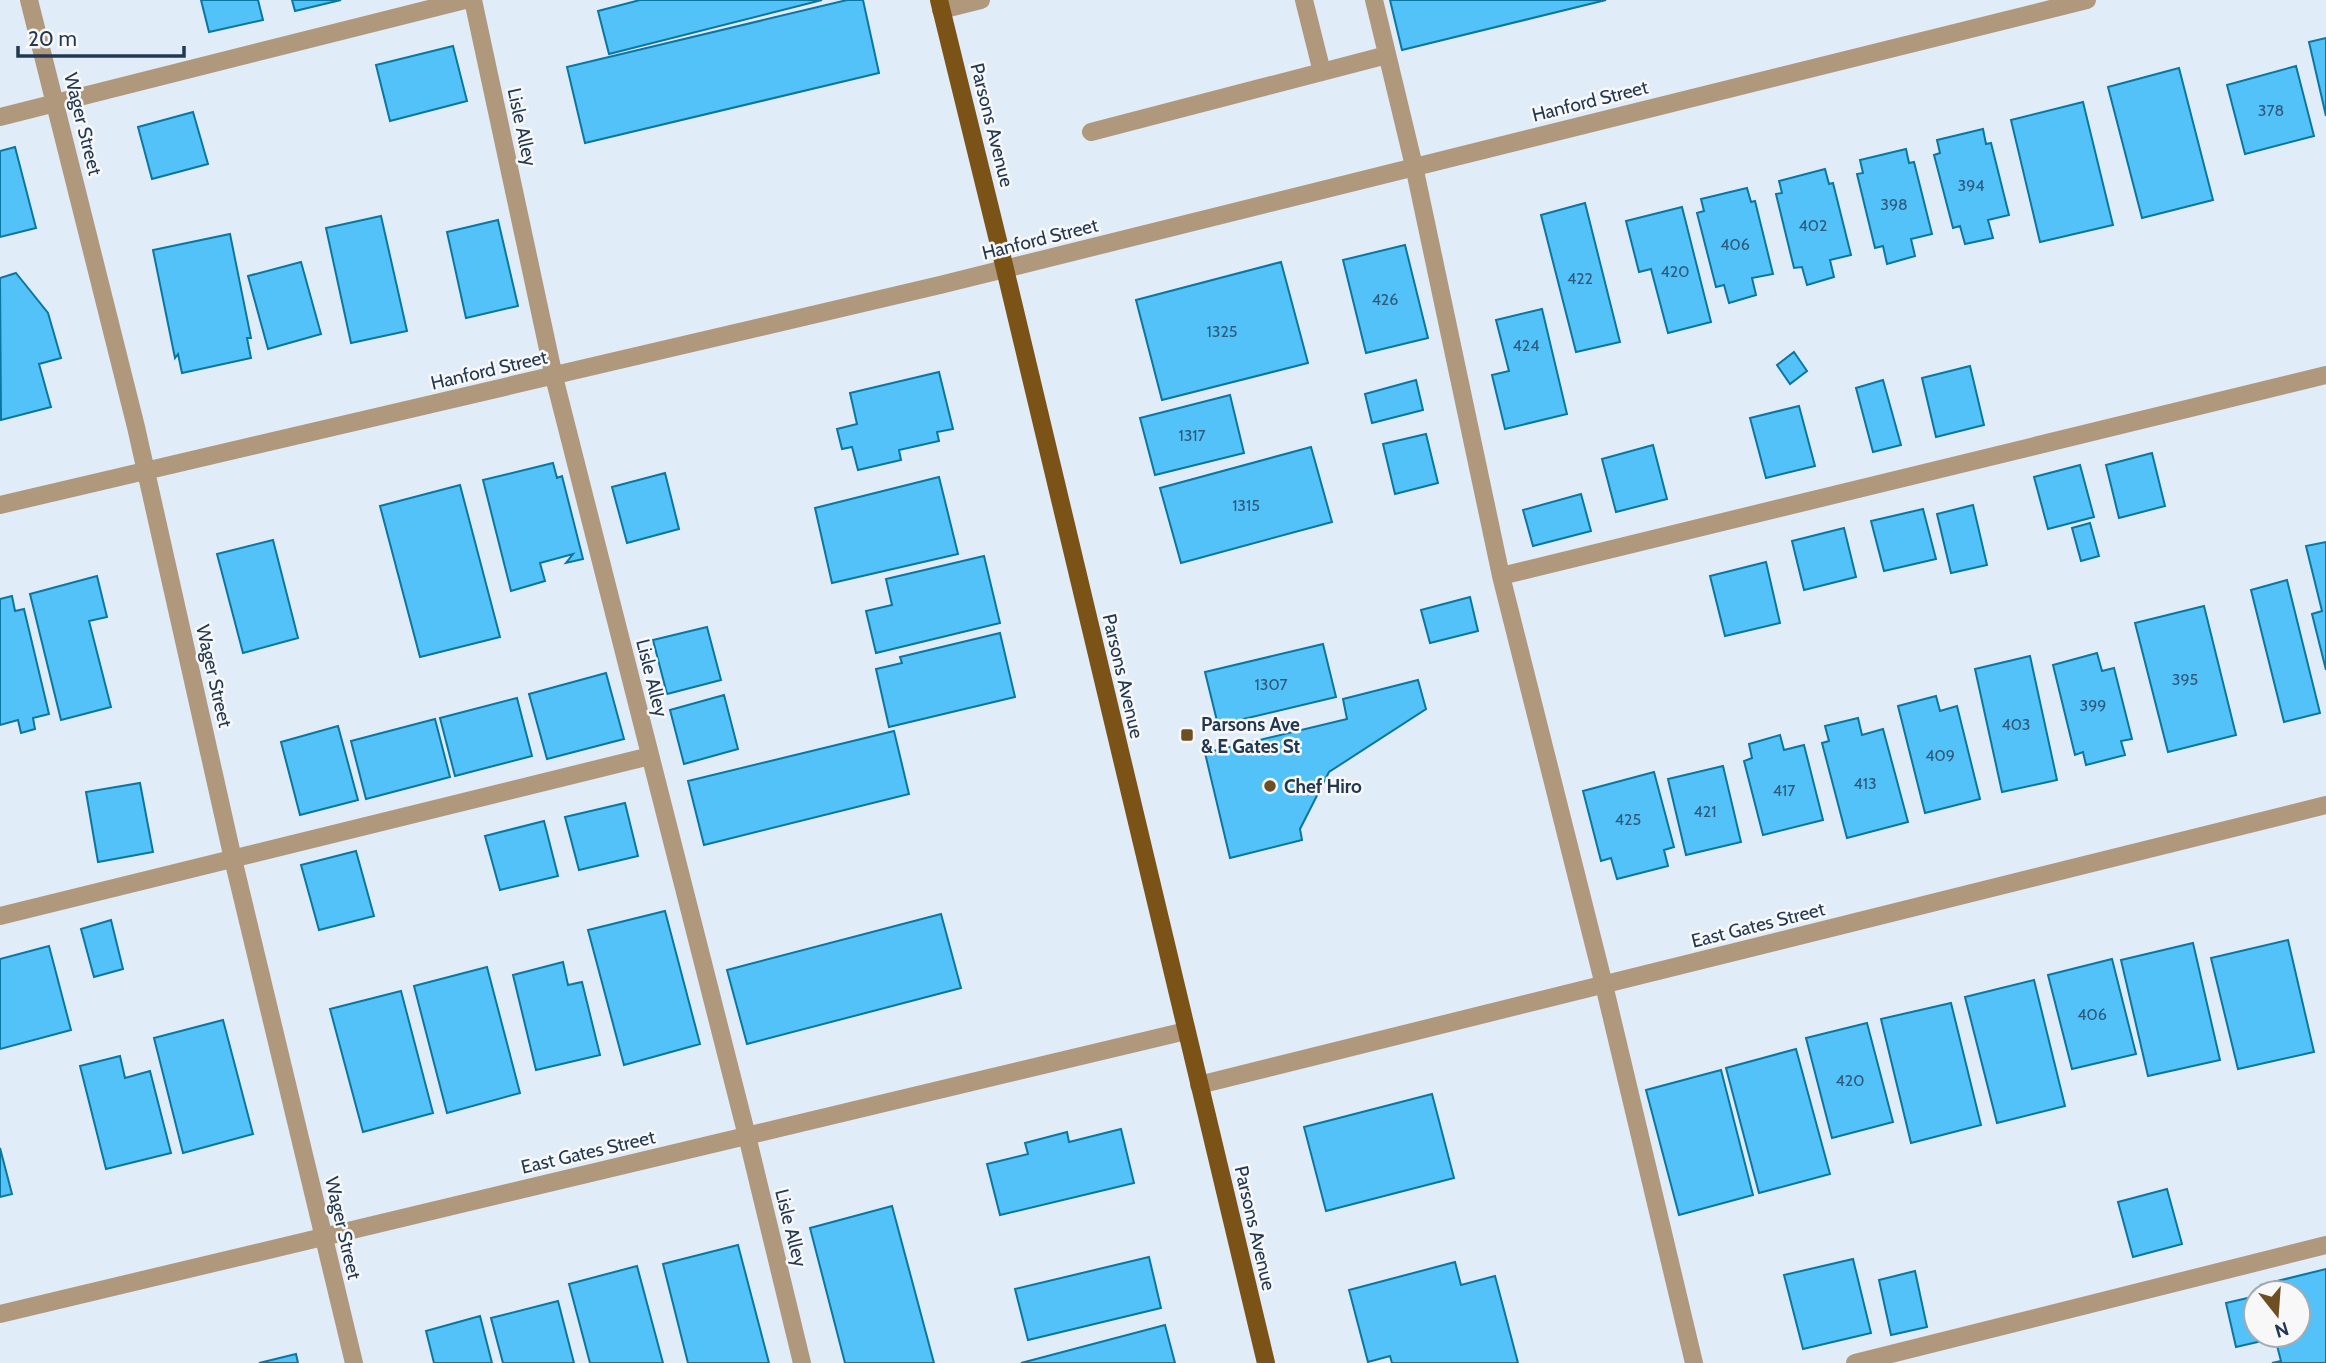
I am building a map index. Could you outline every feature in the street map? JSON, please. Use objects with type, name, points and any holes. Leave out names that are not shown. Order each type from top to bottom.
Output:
[{"type":"main road","name":"Parsons Avenue","points":[[940,5],[1006,269],[1266,1363]]},
{"type":"street","name":"Wager Street","points":[[29,0],[146,470],[233,859],[354,1363]]},
{"type":"street","points":[[0,117],[465,0]]},
{"type":"street","name":"Lisle Alley","points":[[474,0],[554,377],[802,1363]]},
{"type":"street","points":[[940,5],[981,0]]},
{"type":"street","points":[[1304,0],[1322,72]]},
{"type":"street","points":[[1374,0],[1414,166],[1501,576],[1605,985],[1694,1363]]},
{"type":"street","name":"Hanford Street","points":[[0,505],[1006,269],[2087,0]]},
{"type":"street","points":[[1091,132],[1387,55]]},
{"type":"street","points":[[1501,576],[2326,375]]},
{"type":"street","points":[[0,916],[650,756]]},
{"type":"street","name":"East Gates Street","points":[[1199,1085],[2325,808]]},
{"type":"street","name":"East Gates Street","points":[[0,1314],[1186,1031]]},
{"type":"street","points":[[1855,1363],[2326,1245]]},
{"type":"building","points":[[201,0],[258,0],[263,20],[209,32]]},
{"type":"building","points":[[292,0],[341,0],[295,11]]},
{"type":"building","points":[[640,0],[822,0],[609,54],[598,11]]},
{"type":"building","points":[[847,0],[863,0],[879,73],[585,143],[567,67]]},
{"type":"building","points":[[1390,0],[1606,0],[1402,50]]},
{"type":"building","points":[[2326,38],[2326,116],[2309,42]]},
{"type":"building","points":[[453,46],[467,101],[390,121],[376,65]]},
{"type":"building","points":[[2296,66],[2314,136],[2245,154],[2227,85]]},
{"type":"building","points":[[2179,68],[2213,200],[2142,218],[2108,87]]},
{"type":"building","points":[[2083,102],[2113,225],[2040,242],[2011,120]]},
{"type":"building","points":[[193,112],[208,164],[152,179],[138,127]]},
{"type":"building","points":[[1983,129],[1986,144],[1991,143],[2009,215],[1988,220],[1993,238],[1965,244],[1960,226],[1953,228],[1934,155],[1940,153],[1937,140]]},
{"type":"building","points":[[15,147],[36,228],[0,237],[0,151]]},
{"type":"building","points":[[1906,149],[1909,163],[1914,162],[1932,234],[1911,239],[1915,256],[1887,264],[1883,246],[1875,248],[1857,174],[1863,173],[1860,160]]},
{"type":"building","points":[[1825,169],[1829,184],[1833,183],[1851,255],[1830,260],[1834,277],[1807,285],[1802,267],[1794,268],[1776,194],[1782,193],[1779,181]]},
{"type":"building","points":[[1747,188],[1751,202],[1755,201],[1773,274],[1752,278],[1756,295],[1729,303],[1724,285],[1716,287],[1697,213],[1704,211],[1701,199]]},
{"type":"building","points":[[1585,203],[1620,342],[1576,352],[1541,215]]},
{"type":"building","points":[[1682,207],[1711,322],[1668,333],[1651,269],[1639,272],[1626,221]]},
{"type":"building","points":[[381,216],[407,331],[351,343],[326,228]]},
{"type":"building","points":[[498,220],[518,306],[466,318],[447,232]]},
{"type":"building","points":[[230,234],[251,338],[247,338],[251,358],[182,373],[178,354],[175,358],[153,250]]},
{"type":"building","points":[[1405,245],[1428,338],[1366,353],[1343,260]]},
{"type":"building","points":[[301,262],[321,334],[268,349],[248,276]]},
{"type":"building","points":[[1281,262],[1308,363],[1162,400],[1136,300]]},
{"type":"building","points":[[16,273],[48,313],[61,358],[39,364],[51,407],[1,420],[0,278]]},
{"type":"building","points":[[1542,309],[1567,414],[1505,429],[1492,375],[1509,371],[1496,320]]},
{"type":"building","points":[[1794,352],[1807,371],[1790,384],[1777,365]]},
{"type":"building","points":[[1970,366],[1984,425],[1936,437],[1922,378]]},
{"type":"building","points":[[939,372],[953,429],[937,432],[939,441],[899,450],[901,460],[858,470],[852,447],[842,449],[837,429],[857,424],[850,393]]},
{"type":"building","points":[[1416,380],[1423,410],[1372,423],[1365,394]]},
{"type":"building","points":[[1883,380],[1901,445],[1873,452],[1856,388]]},
{"type":"building","points":[[1230,395],[1244,453],[1155,475],[1140,418]]},
{"type":"building","points":[[1799,406],[1815,466],[1766,478],[1750,418]]},
{"type":"building","points":[[1426,434],[1438,483],[1395,494],[1383,444]]},
{"type":"building","points":[[1653,445],[1667,499],[1616,512],[1602,459]]},
{"type":"building","points":[[1311,447],[1332,522],[1181,563],[1160,488]]},
{"type":"building","points":[[2152,453],[2165,506],[2119,518],[2106,465]]},
{"type":"building","points":[[553,463],[557,478],[562,476],[583,559],[566,563],[573,554],[540,563],[545,581],[511,591],[483,480]]},
{"type":"building","points":[[2080,465],[2094,517],[2048,529],[2034,477]]},
{"type":"building","points":[[665,473],[679,529],[627,543],[612,487]]},
{"type":"building","points":[[939,477],[958,554],[832,583],[815,508]]},
{"type":"building","points":[[460,485],[500,637],[420,657],[380,506]]},
{"type":"building","points":[[1581,494],[1591,531],[1533,546],[1523,510]]},
{"type":"building","points":[[1973,505],[1987,565],[1951,573],[1937,514]]},
{"type":"building","points":[[1923,509],[1936,559],[1884,571],[1871,521]]},
{"type":"building","points":[[2090,523],[2099,556],[2081,561],[2072,528]]},
{"type":"building","points":[[1844,528],[1856,577],[1804,590],[1792,541]]},
{"type":"building","points":[[273,540],[298,638],[243,653],[217,554]]},
{"type":"building","points":[[2326,542],[2326,670],[2312,614],[2322,611],[2306,546]]},
{"type":"building","points":[[984,556],[1000,623],[876,653],[866,611],[892,605],[886,579]]},
{"type":"building","points":[[1766,562],[1780,623],[1725,636],[1710,576]]},
{"type":"building","points":[[97,576],[107,617],[89,621],[111,707],[61,720],[30,594]]},
{"type":"building","points":[[2287,580],[2320,713],[2284,722],[2251,590]]},
{"type":"building","points":[[12,596],[15,611],[24,609],[49,714],[33,718],[35,729],[21,733],[18,720],[0,725],[0,599]]},
{"type":"building","points":[[1470,597],[1478,631],[1430,643],[1421,610]]},
{"type":"building","points":[[2204,606],[2236,735],[2168,752],[2135,623]]},
{"type":"building","points":[[707,627],[721,680],[667,694],[653,640]]},
{"type":"building","points":[[1000,633],[1015,697],[889,727],[876,669],[902,663],[900,657]]},
{"type":"building","points":[[1323,644],[1336,697],[1218,725],[1205,672]]},
{"type":"building","points":[[2097,653],[2102,671],[2114,668],[2132,739],[2121,741],[2125,755],[2086,765],[2083,752],[2075,755],[2053,665]]},
{"type":"building","points":[[2030,656],[2057,780],[2002,792],[1975,669]]},
{"type":"building","points":[[606,673],[624,739],[547,759],[529,694]]},
{"type":"building","points":[[1418,680],[1426,709],[1329,772],[1300,829],[1302,840],[1230,858],[1205,753],[1347,719],[1343,699]]},
{"type":"building","points":[[724,695],[738,749],[684,764],[670,710]]},
{"type":"building","points":[[1936,696],[1940,711],[1957,706],[1980,799],[1925,813],[1898,706]]},
{"type":"building","points":[[517,698],[532,756],[455,776],[440,718]]},
{"type":"building","points":[[1858,718],[1862,735],[1883,729],[1908,822],[1847,838],[1822,743],[1829,741],[1825,726]]},
{"type":"building","points":[[435,719],[450,777],[366,799],[351,741]]},
{"type":"building","points":[[338,726],[358,800],[300,815],[281,742]]},
{"type":"building","points":[[894,731],[909,794],[704,845],[688,781]]},
{"type":"building","points":[[1780,735],[1784,750],[1804,745],[1823,820],[1763,835],[1744,761],[1752,758],[1749,744]]},
{"type":"building","points":[[1723,766],[1741,842],[1686,855],[1668,779]]},
{"type":"building","points":[[1654,772],[1674,847],[1664,850],[1668,866],[1617,879],[1611,858],[1601,861],[1583,791]]},
{"type":"building","points":[[140,783],[153,852],[98,862],[86,792]]},
{"type":"building","points":[[625,803],[638,856],[579,870],[565,817]]},
{"type":"building","points":[[544,821],[558,876],[500,890],[485,836]]},
{"type":"building","points":[[356,851],[374,916],[319,930],[301,865]]},
{"type":"building","points":[[665,911],[700,1044],[624,1065],[588,930]]},
{"type":"building","points":[[941,914],[961,988],[747,1044],[727,970]]},
{"type":"building","points":[[111,920],[123,969],[94,977],[81,929]]},
{"type":"building","points":[[2288,940],[2314,1052],[2238,1069],[2211,958]]},
{"type":"building","points":[[2193,943],[2220,1060],[2148,1076],[2121,960]]},
{"type":"building","points":[[49,946],[71,1030],[0,1049],[0,959]]},
{"type":"building","points":[[2112,959],[2136,1054],[2072,1069],[2048,975]]},
{"type":"building","points":[[563,962],[568,985],[582,982],[600,1055],[536,1070],[513,975]]},
{"type":"building","points":[[487,967],[520,1093],[447,1113],[414,986]]},
{"type":"building","points":[[2034,980],[2065,1106],[1997,1123],[1965,997]]},
{"type":"building","points":[[401,991],[433,1113],[363,1132],[330,1009]]},
{"type":"building","points":[[1951,1003],[1981,1125],[1911,1143],[1881,1019]]},
{"type":"building","points":[[223,1020],[253,1134],[183,1153],[154,1038]]},
{"type":"building","points":[[1867,1023],[1893,1122],[1832,1138],[1806,1038]]},
{"type":"building","points":[[1796,1049],[1830,1174],[1759,1193],[1726,1068]]},
{"type":"building","points":[[120,1056],[125,1078],[150,1071],[171,1153],[106,1169],[80,1066]]},
{"type":"building","points":[[1721,1070],[1753,1195],[1679,1215],[1646,1090]]},
{"type":"building","points":[[1432,1094],[1454,1178],[1326,1211],[1304,1127]]},
{"type":"building","points":[[1121,1129],[1134,1183],[1000,1215],[987,1164],[1028,1154],[1025,1143],[1067,1132],[1069,1142]]},
{"type":"building","points":[[0,1148],[12,1194],[0,1197]]},
{"type":"building","points":[[2167,1189],[2182,1244],[2133,1257],[2118,1202]]},
{"type":"building","points":[[892,1206],[934,1363],[845,1363],[810,1228]]},
{"type":"building","points":[[738,1245],[769,1363],[688,1363],[663,1264]]},
{"type":"building","points":[[1149,1257],[1161,1308],[1028,1340],[1015,1289]]},
{"type":"building","points":[[1853,1259],[1871,1333],[1803,1349],[1784,1275]]},
{"type":"building","points":[[1455,1262],[1461,1285],[1495,1276],[1518,1363],[1392,1363],[1390,1356],[1368,1362],[1349,1290]]},
{"type":"building","points":[[637,1266],[663,1363],[590,1363],[569,1284]]},
{"type":"building","points":[[2326,1269],[2326,1363],[2272,1363],[2281,1361],[2278,1349],[2312,1349],[2312,1279],[2285,1279]]},
{"type":"building","points":[[1915,1271],[1927,1327],[1891,1335],[1879,1280]]},
{"type":"building","points":[[2242,1299],[2242,1346],[2236,1347],[2226,1303]]},
{"type":"building","points":[[558,1301],[574,1363],[503,1363],[491,1318]]},
{"type":"building","points":[[480,1316],[492,1363],[434,1363],[426,1331]]},
{"type":"building","points":[[1165,1325],[1175,1363],[1021,1363]]},
{"type":"building","points":[[296,1354],[298,1363],[259,1363]]},
{"type":"place","name":"Parsons Ave & E Gates St","points":[[1187,735]]},
{"type":"place","name":"Chef Hiro","points":[[1270,786]]}]
